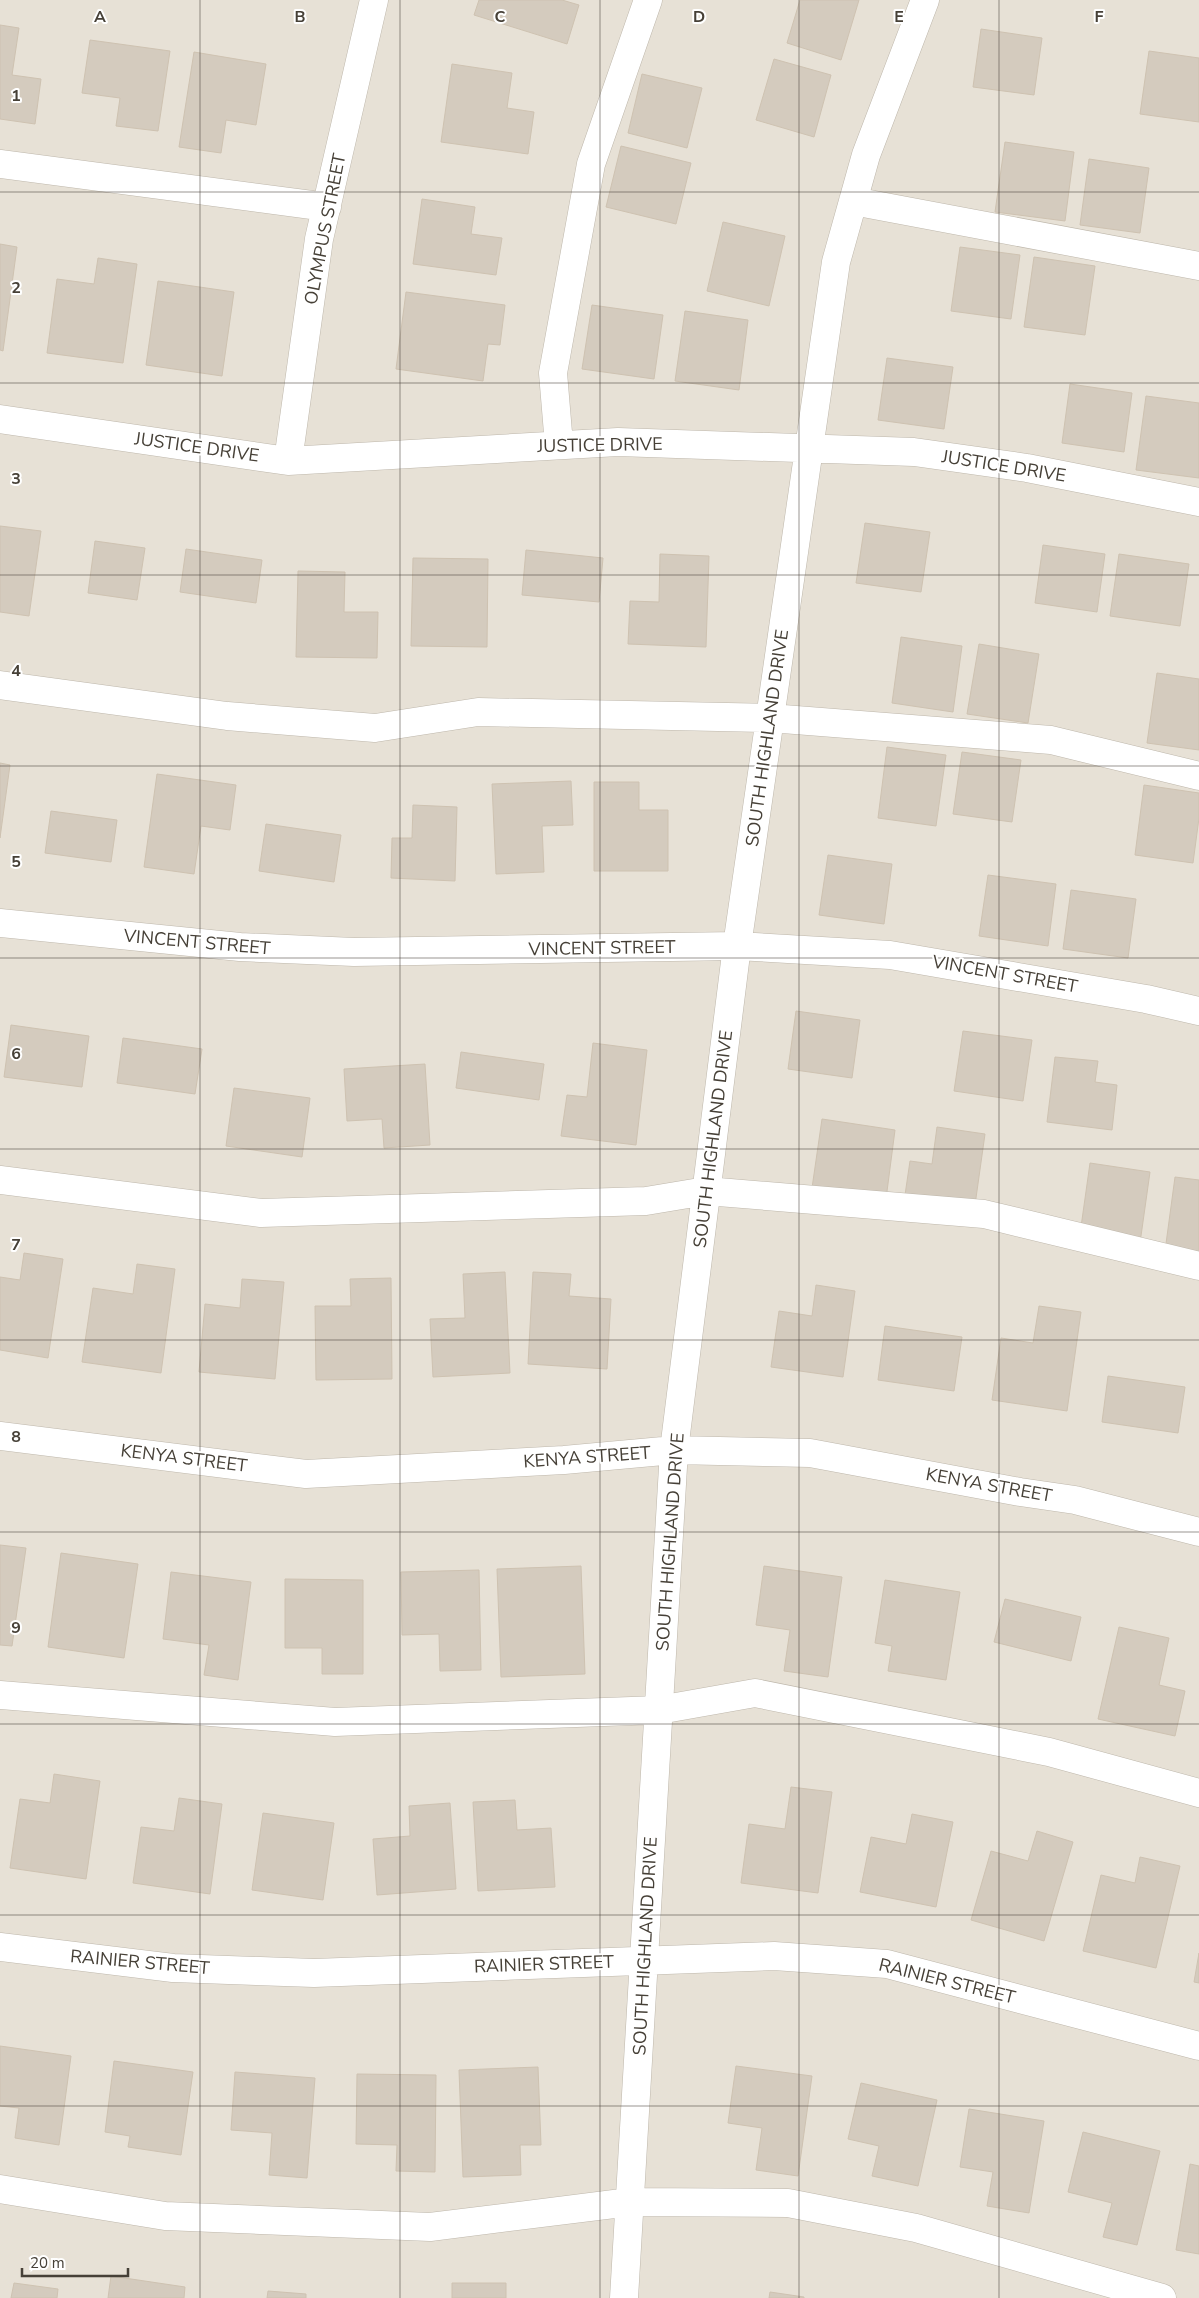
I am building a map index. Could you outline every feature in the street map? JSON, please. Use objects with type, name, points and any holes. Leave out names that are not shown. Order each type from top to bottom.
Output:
[{"type":"street","name":"OLYMPUS STREET","points":[[288,461],[319,239],[374,0]]},
{"type":"street","points":[[559,445],[553,373],[591,164],[648,0]]},
{"type":"street","name":"SOUTH HIGHLAND DRIVE","points":[[624,2298],[674,1450],[737,946],[836,262],[866,155],[925,0]]},
{"type":"street","points":[[0,164],[327,207]]},
{"type":"street","points":[[853,201],[1199,266]]},
{"type":"street","name":"JUSTICE DRIVE","points":[[0,419],[288,461],[618,442],[914,452],[1028,468],[1199,502]]},
{"type":"street","points":[[0,685],[227,716],[374,728],[478,712],[770,718],[1050,740],[1199,776]]},
{"type":"street","name":"VINCENT STREET","points":[[0,923],[240,947],[345,951],[737,946],[890,955],[1146,999],[1199,1011]]},
{"type":"street","points":[[0,1180],[261,1213],[646,1201],[706,1191],[984,1214],[1199,1266]]},
{"type":"street","name":"KENYA STREET","points":[[0,1436],[306,1474],[564,1460],[674,1450],[810,1453],[1020,1492],[1075,1500],[1199,1532]]},
{"type":"street","points":[[0,1695],[335,1722],[659,1710],[755,1693],[1049,1752],[1199,1793]]},
{"type":"street","name":"RAINIER STREET","points":[[0,1947],[173,1968],[314,1973],[774,1956],[886,1964],[1199,2046]]},
{"type":"street","points":[[0,2189],[165,2216],[430,2227],[630,2202],[788,2203],[916,2228],[1162,2298]]},
{"type":"shaded area","points":[[0,0],[1199,0],[1199,2298],[0,2298]]},
{"type":"building","points":[[479,0],[562,0],[579,5],[567,44],[474,15]]},
{"type":"building","points":[[800,0],[859,0],[841,60],[787,43]]},
{"type":"building","points":[[0,25],[19,28],[12,75],[41,79],[35,124],[0,119]]},
{"type":"building","points":[[981,29],[1042,38],[1034,95],[973,87]]},
{"type":"building","points":[[90,40],[170,51],[158,131],[116,126],[120,98],[82,93]]},
{"type":"building","points":[[1149,51],[1199,58],[1199,122],[1140,114]]},
{"type":"building","points":[[194,52],[266,64],[256,125],[226,120],[221,153],[179,147]]},
{"type":"building","points":[[774,59],[831,75],[814,137],[756,120]]},
{"type":"building","points":[[452,64],[512,73],[507,108],[534,112],[528,154],[441,142]]},
{"type":"building","points":[[642,74],[702,88],[687,148],[628,133]]},
{"type":"building","points":[[1005,142],[1074,152],[1065,221],[995,212]]},
{"type":"building","points":[[621,146],[691,163],[676,224],[606,207]]},
{"type":"building","points":[[1089,159],[1149,168],[1140,233],[1080,225]]},
{"type":"building","points":[[422,199],[475,207],[471,234],[502,238],[496,275],[413,264]]},
{"type":"building","points":[[723,222],[785,236],[769,306],[707,291]]},
{"type":"building","points":[[0,244],[17,247],[3,351],[0,350]]},
{"type":"building","points":[[960,247],[1020,255],[1011,319],[951,311]]},
{"type":"building","points":[[1034,257],[1095,266],[1085,335],[1024,327]]},
{"type":"building","points":[[98,258],[137,264],[123,363],[47,353],[57,279],[94,284]]},
{"type":"building","points":[[158,281],[234,292],[222,376],[146,365]]},
{"type":"building","points":[[406,292],[505,305],[500,345],[488,344],[483,381],[396,369]]},
{"type":"building","points":[[592,305],[663,315],[654,379],[582,369]]},
{"type":"building","points":[[685,311],[748,320],[739,390],[675,381]]},
{"type":"building","points":[[887,358],[953,367],[944,429],[878,420]]},
{"type":"building","points":[[1070,384],[1132,393],[1124,452],[1062,443]]},
{"type":"building","points":[[1146,396],[1199,403],[1199,478],[1136,470]]},
{"type":"building","points":[[865,523],[930,532],[921,592],[856,583]]},
{"type":"building","points":[[0,526],[41,531],[29,616],[0,612]]},
{"type":"building","points":[[95,541],[145,548],[137,600],[88,593]]},
{"type":"building","points":[[1043,545],[1105,554],[1097,612],[1035,603]]},
{"type":"building","points":[[186,549],[262,560],[256,603],[180,592]]},
{"type":"building","points":[[526,550],[603,558],[599,602],[522,595]]},
{"type":"building","points":[[660,554],[709,556],[706,647],[628,644],[630,601],[659,602]]},
{"type":"building","points":[[1119,554],[1189,564],[1180,626],[1110,616]]},
{"type":"building","points":[[413,558],[488,559],[487,647],[411,646]]},
{"type":"building","points":[[298,571],[345,572],[344,612],[378,612],[377,658],[296,657]]},
{"type":"building","points":[[901,637],[962,646],[953,712],[892,703]]},
{"type":"building","points":[[979,644],[1039,654],[1028,723],[967,714]]},
{"type":"building","points":[[1157,673],[1199,679],[1199,750],[1147,743]]},
{"type":"building","points":[[887,747],[946,755],[936,826],[878,818]]},
{"type":"building","points":[[962,752],[1021,760],[1012,822],[953,814]]},
{"type":"building","points":[[0,763],[10,765],[0,838]]},
{"type":"building","points":[[157,774],[236,785],[230,830],[201,826],[194,874],[144,867]]},
{"type":"building","points":[[571,781],[573,825],[542,826],[544,872],[496,874],[492,784]]},
{"type":"building","points":[[594,782],[639,782],[639,810],[668,810],[668,871],[594,871]]},
{"type":"building","points":[[1144,785],[1199,793],[1199,818],[1193,863],[1135,855]]},
{"type":"building","points":[[413,805],[457,807],[455,881],[391,878],[392,838],[412,838]]},
{"type":"building","points":[[51,811],[117,820],[111,862],[45,853]]},
{"type":"building","points":[[266,824],[341,835],[334,882],[259,871]]},
{"type":"building","points":[[828,855],[892,864],[884,924],[819,915]]},
{"type":"building","points":[[988,875],[1056,884],[1048,946],[979,936]]},
{"type":"building","points":[[1071,890],[1136,899],[1128,958],[1063,949]]},
{"type":"building","points":[[796,1011],[860,1020],[852,1078],[788,1069]]},
{"type":"building","points":[[11,1025],[89,1036],[82,1087],[4,1077]]},
{"type":"building","points":[[963,1031],[1032,1040],[1023,1101],[954,1091]]},
{"type":"building","points":[[123,1038],[202,1049],[195,1094],[117,1083]]},
{"type":"building","points":[[593,1043],[647,1050],[636,1145],[561,1136],[567,1095],[587,1097]]},
{"type":"building","points":[[461,1052],[544,1064],[539,1100],[456,1088]]},
{"type":"building","points":[[1055,1057],[1098,1061],[1095,1082],[1117,1085],[1112,1130],[1047,1122]]},
{"type":"building","points":[[425,1064],[430,1145],[384,1148],[382,1119],[347,1121],[344,1069]]},
{"type":"building","points":[[234,1088],[310,1098],[302,1157],[226,1146]]},
{"type":"building","points":[[822,1119],[895,1130],[886,1199],[812,1188]]},
{"type":"building","points":[[937,1127],[985,1134],[975,1205],[905,1195],[910,1161],[932,1164]]},
{"type":"building","points":[[1090,1163],[1150,1172],[1140,1243],[1080,1234]]},
{"type":"building","points":[[1175,1177],[1199,1180],[1199,1256],[1165,1251]]},
{"type":"building","points":[[24,1253],[63,1259],[48,1358],[0,1350],[0,1277],[20,1280]]},
{"type":"building","points":[[137,1264],[175,1269],[161,1373],[82,1362],[93,1288],[133,1294]]},
{"type":"building","points":[[505,1272],[510,1373],[433,1377],[430,1319],[465,1318],[463,1274]]},
{"type":"building","points":[[533,1272],[571,1274],[569,1296],[611,1299],[607,1369],[528,1364]]},
{"type":"building","points":[[391,1278],[392,1379],[316,1380],[315,1306],[351,1306],[350,1279]]},
{"type":"building","points":[[242,1279],[284,1282],[275,1379],[199,1372],[205,1304],[240,1308]]},
{"type":"building","points":[[816,1285],[855,1291],[843,1377],[771,1367],[779,1311],[812,1316]]},
{"type":"building","points":[[1039,1306],[1081,1312],[1067,1411],[992,1400],[1001,1338],[1033,1343]]},
{"type":"building","points":[[885,1326],[962,1337],[954,1391],[878,1380]]},
{"type":"building","points":[[1108,1376],[1185,1387],[1178,1433],[1102,1422]]},
{"type":"building","points":[[0,1545],[26,1548],[12,1646],[0,1645]]},
{"type":"building","points":[[61,1553],[138,1564],[124,1658],[48,1647]]},
{"type":"building","points":[[581,1566],[585,1674],[501,1677],[497,1569]]},
{"type":"building","points":[[764,1566],[842,1577],[828,1677],[784,1671],[790,1630],[756,1625]]},
{"type":"building","points":[[479,1570],[481,1670],[440,1671],[439,1634],[402,1635],[401,1572]]},
{"type":"building","points":[[171,1572],[251,1582],[238,1680],[204,1675],[209,1645],[163,1639]]},
{"type":"building","points":[[285,1579],[363,1580],[363,1674],[322,1674],[322,1648],[285,1648]]},
{"type":"building","points":[[885,1580],[960,1592],[946,1680],[888,1671],[892,1646],[875,1643]]},
{"type":"building","points":[[1005,1599],[1081,1617],[1071,1661],[994,1642]]},
{"type":"building","points":[[1119,1627],[1169,1638],[1159,1685],[1185,1691],[1175,1736],[1098,1719]]},
{"type":"building","points":[[54,1774],[100,1781],[86,1879],[10,1868],[20,1799],[50,1803]]},
{"type":"building","points":[[791,1787],[832,1792],[818,1893],[741,1883],[749,1824],[785,1829]]},
{"type":"building","points":[[179,1798],[222,1804],[210,1894],[133,1883],[141,1827],[174,1831]]},
{"type":"building","points":[[515,1800],[517,1830],[551,1828],[555,1887],[478,1891],[473,1802]]},
{"type":"building","points":[[450,1803],[456,1889],[377,1895],[373,1839],[410,1836],[409,1806]]},
{"type":"building","points":[[263,1813],[334,1823],[323,1900],[252,1890]]},
{"type":"building","points":[[912,1814],[953,1822],[936,1907],[860,1892],[871,1837],[906,1844]]},
{"type":"building","points":[[1037,1831],[1073,1842],[1044,1941],[971,1920],[991,1851],[1028,1861]]},
{"type":"building","points":[[1140,1857],[1180,1866],[1156,1968],[1083,1951],[1101,1875],[1135,1883]]},
{"type":"building","points":[[1199,1953],[1199,1983],[1194,1982]]},
{"type":"building","points":[[0,2046],[71,2056],[59,2145],[15,2138],[19,2108],[0,2106]]},
{"type":"building","points":[[114,2061],[193,2072],[181,2155],[128,2147],[130,2136],[105,2132]]},
{"type":"building","points":[[736,2066],[812,2076],[798,2176],[756,2170],[762,2128],[728,2123]]},
{"type":"building","points":[[538,2067],[541,2145],[520,2145],[521,2175],[463,2177],[459,2070]]},
{"type":"building","points":[[235,2072],[315,2078],[307,2178],[269,2175],[272,2133],[231,2130]]},
{"type":"building","points":[[357,2074],[436,2075],[435,2172],[396,2171],[397,2145],[356,2144]]},
{"type":"building","points":[[861,2083],[937,2100],[918,2186],[872,2176],[879,2146],[848,2139]]},
{"type":"building","points":[[969,2109],[1044,2121],[1029,2213],[987,2206],[993,2172],[960,2167]]},
{"type":"building","points":[[1083,2132],[1160,2151],[1137,2245],[1103,2237],[1112,2203],[1068,2192]]},
{"type":"building","points":[[1190,2164],[1199,2166],[1199,2254],[1176,2250]]},
{"type":"building","points":[[111,2276],[185,2287],[184,2298],[108,2298]]},
{"type":"building","points":[[14,2283],[58,2289],[57,2298],[11,2298]]},
{"type":"building","points":[[452,2283],[506,2283],[506,2298],[452,2298]]},
{"type":"building","points":[[268,2291],[306,2294],[306,2298],[267,2298]]},
{"type":"building","points":[[770,2292],[804,2297],[804,2298],[769,2298]]}]
